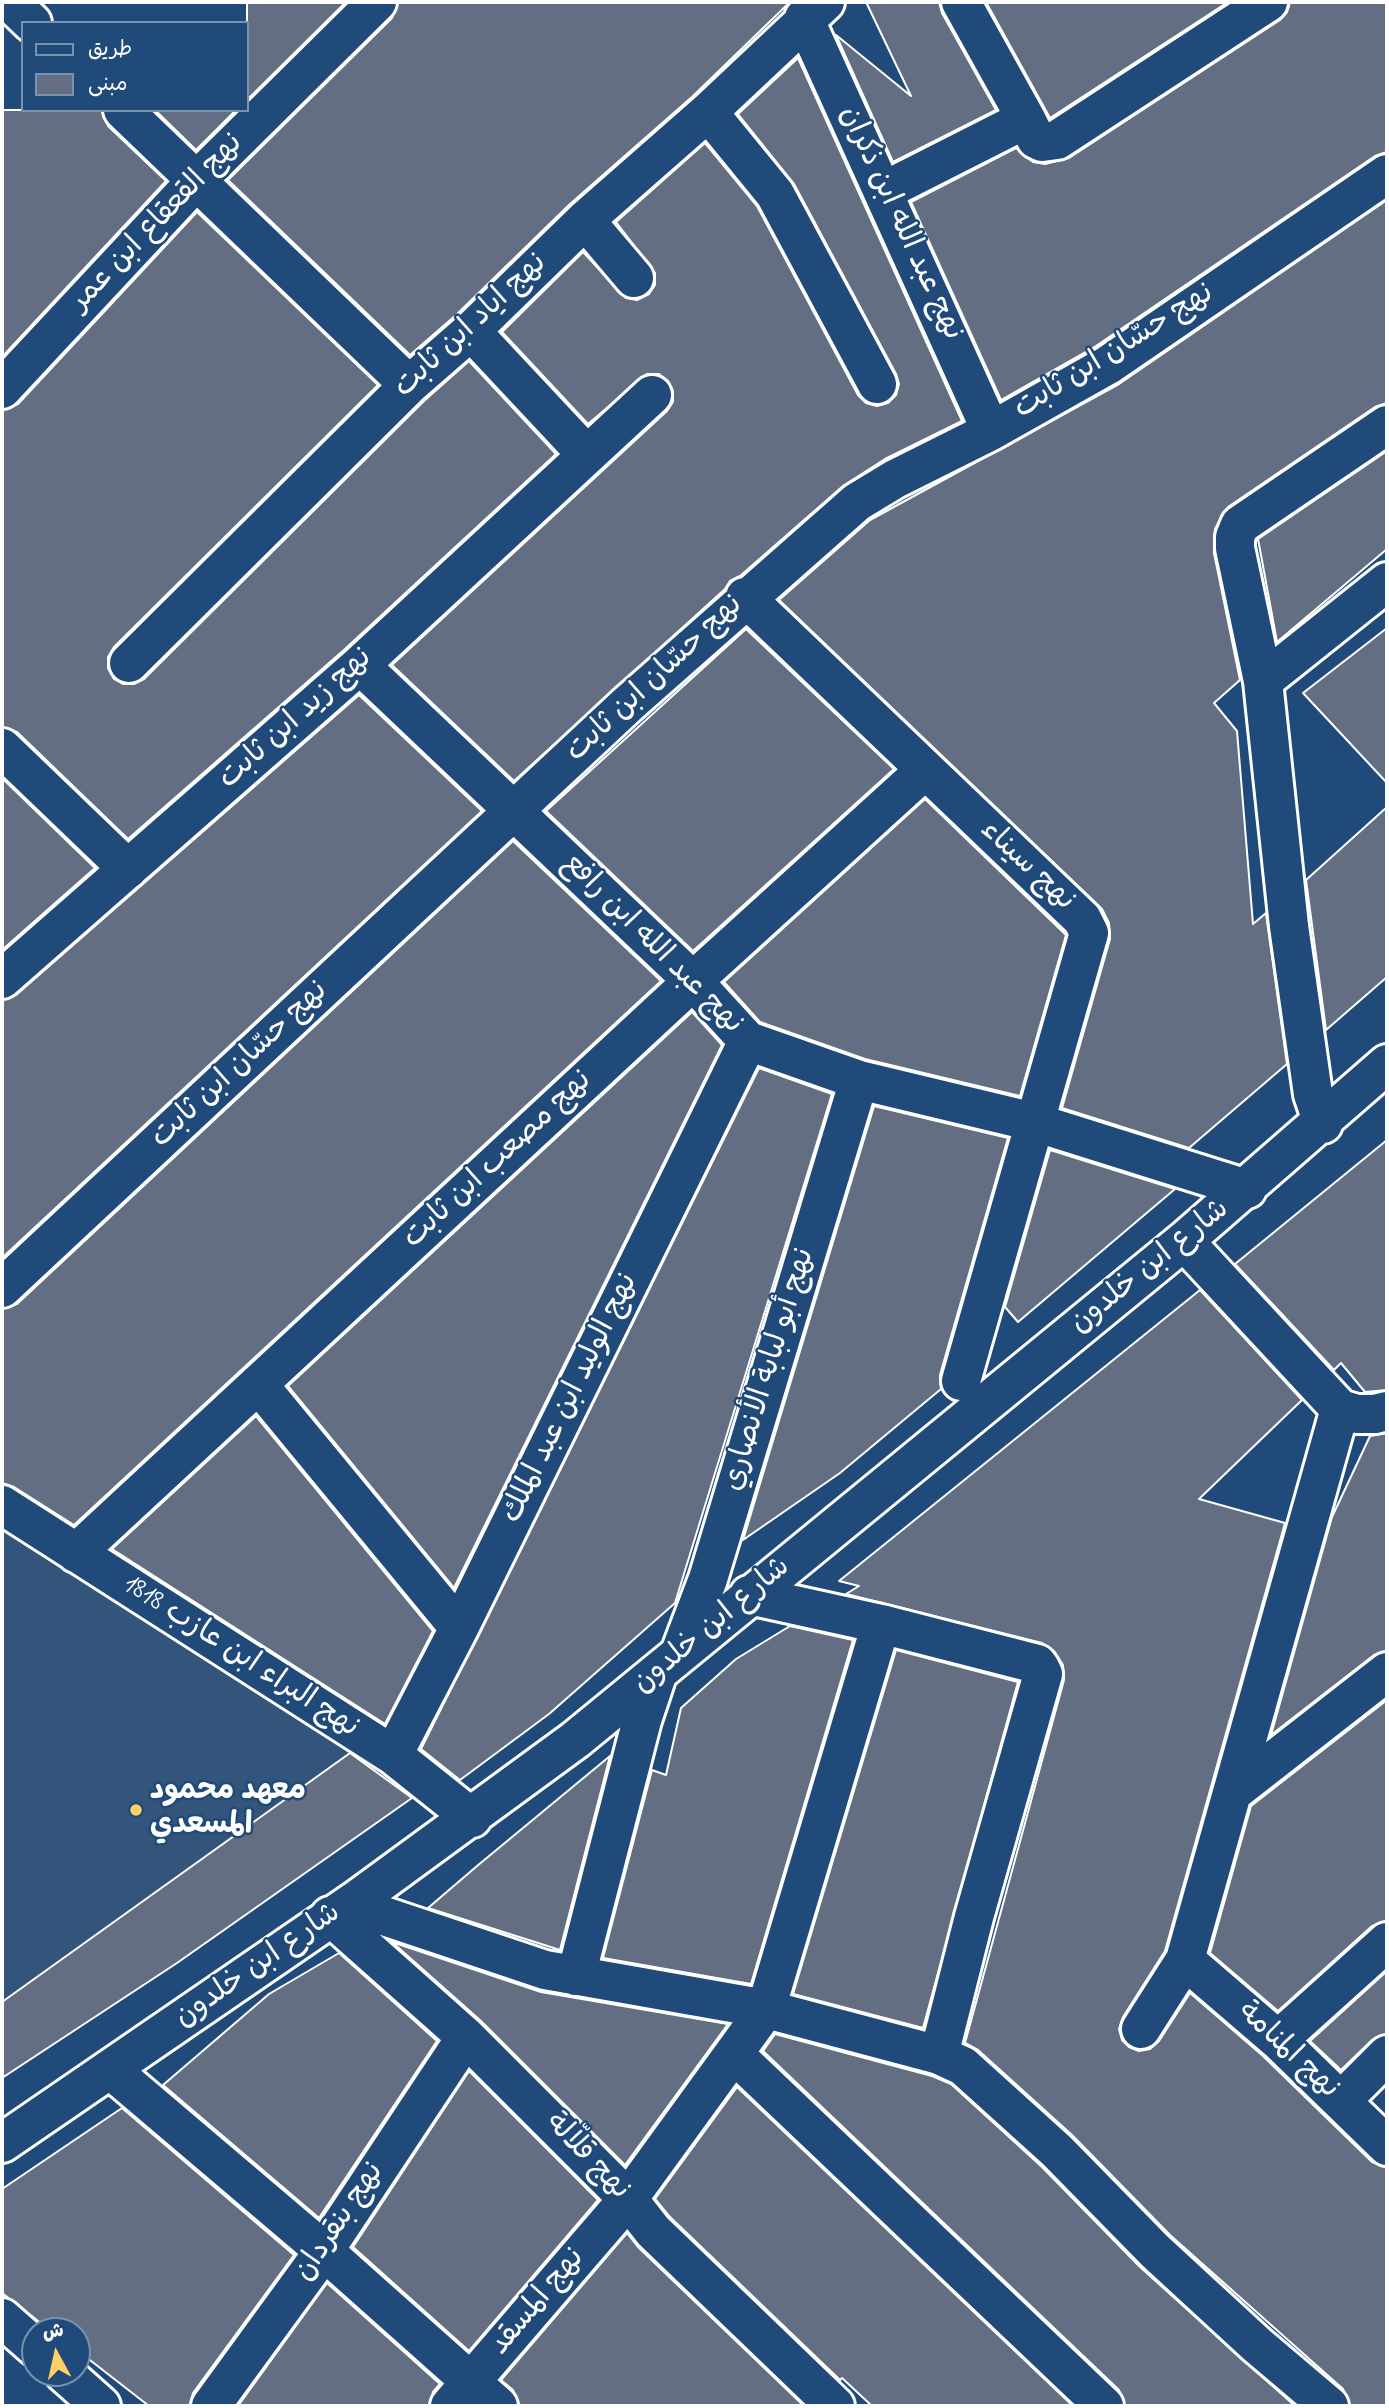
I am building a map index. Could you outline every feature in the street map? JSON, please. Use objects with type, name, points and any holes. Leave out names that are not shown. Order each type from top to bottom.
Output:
[{"type":"street","points":[[10,2],[30,21]]},
{"type":"street","name":"نهج القعقاع ابن عمر","points":[[2,389],[196,181],[377,2]]},
{"type":"street","points":[[961,2],[1036,139],[1042,142],[1057,140],[1268,2]]},
{"type":"street","name":"نهج اياد ابن ثابت","points":[[129,663],[409,385],[471,331],[585,220],[708,112],[811,8]]},
{"type":"street","name":"نهج عبد الله ابن ذكران","points":[[811,8],[884,191],[991,431]]},
{"type":"street","points":[[125,112],[409,385]]},
{"type":"street","points":[[708,112],[775,194],[877,384]]},
{"type":"street","points":[[884,191],[1026,119]]},
{"type":"street","name":"نهج حسّان ابن ثابت","points":[[2,1288],[745,597],[856,502],[895,479],[991,431],[1108,365],[1387,174]]},
{"type":"street","points":[[585,220],[634,278]]},
{"type":"street","points":[[471,331],[587,455]]},
{"type":"street","name":"نهج زيد ابن ثابت","points":[[2,979],[360,665],[652,395]]},
{"type":"street","points":[[1323,1124],[1313,1094],[1289,926],[1263,681],[1236,548],[1240,525],[1387,425]]},
{"type":"street","points":[[1263,681],[1387,582]]},
{"type":"street","name":"نهج سيناء","points":[[745,597],[1082,919],[1089,933],[961,1381]]},
{"type":"street","name":"نهج عبد الله ابن رافع","points":[[360,665],[693,981],[748,1041],[859,1080],[1034,1122],[1247,1189]]},
{"type":"street","points":[[2,748],[128,869]]},
{"type":"street","name":"نهج مصعب ابن ثابت","points":[[76,1553],[693,981],[925,771]]},
{"type":"street","name":"نهج الوليد ابن عبد الملك","points":[[393,1755],[459,1628],[748,1041]]},
{"type":"street","name":"شارع ابن خلدون","points":[[2,2143],[472,1818],[668,1666],[749,1595],[1247,1189],[1323,1124],[1387,1064]]},
{"type":"street","name":"نهج أبو لبابة الأنصاري","points":[[576,1976],[642,1720],[708,1579],[859,1080]]},
{"type":"street","points":[[1184,1241],[1340,1409],[1375,1415],[1387,1411]]},
{"type":"street","points":[[258,1384],[459,1628]]},
{"type":"street","points":[[1141,2029],[1185,1960],[1340,1409]]},
{"type":"street","name":"نهج البراء ابن عازب 1818","points":[[2,1505],[393,1755],[472,1818]]},
{"type":"street","points":[[749,1595],[881,1624],[1037,1664],[1043,1674],[974,1917],[939,2055]]},
{"type":"street","name":"نهج المسقد","points":[[473,2399],[628,2199],[766,2009],[881,1624]]},
{"type":"street","points":[[1232,1793],[1387,1672]]},
{"type":"street","points":[[343,1909],[369,1912],[545,1970],[766,2009],[939,2055],[963,2066],[1057,2151],[1256,2345],[1329,2406]]},
{"type":"street","name":"نهج قلاّلة","points":[[343,1909],[628,2199],[653,2231],[834,2406]]},
{"type":"street","points":[[1278,2040],[1387,1942]]},
{"type":"street","name":"نهج المنامة","points":[[1185,1960],[1278,2040],[1387,2146]]},
{"type":"street","name":"نهج بنقردان","points":[[211,2406],[324,2251],[467,2037]]},
{"type":"street","points":[[734,2055],[1104,2406]]},
{"type":"street","points":[[1341,2101],[1387,2055]]},
{"type":"street","points":[[111,2070],[324,2251],[473,2399]]},
{"type":"street","points":[[2,2318],[21,2335]]},
{"type":"street","points":[[80,2387],[101,2406]]},
{"type":"shaded area","name":"معهد محمود المسعدي","points":[[2,1519],[351,1752],[2,2002]]},
{"type":"building","points":[[247,2],[346,2],[248,99]]},
{"type":"building","points":[[398,2],[790,2],[693,96],[570,204],[456,315],[410,355],[228,180],[392,18]]},
{"type":"building","points":[[866,2],[939,2],[942,13],[996,110],[893,162],[836,35],[911,96]]},
{"type":"building","points":[[986,2],[1228,2],[1050,118]]},
{"type":"building","points":[[1290,2],[1387,2],[1387,152],[1375,156],[1096,346],[1001,400],[911,202],[1016,148],[1033,162],[1045,164],[1069,158],[1280,20],[1287,12]]},
{"type":"building","points":[[798,58],[962,421],[885,459],[843,486],[740,576],[730,581],[725,589],[514,781],[392,665],[667,411],[673,402],[673,391],[668,381],[659,374],[647,374],[588,424],[502,332],[583,252],[626,298],[637,300],[649,294],[655,285],[655,273],[616,222],[705,143],[757,206],[858,395],[866,403],[877,406],[888,403],[896,395],[899,384],[896,374],[794,184],[738,114]]},
{"type":"building","points":[[2,110],[103,112],[108,126],[166,181],[2,357]]},
{"type":"building","points":[[157,112],[234,112],[196,150]]},
{"type":"building","points":[[1387,200],[1387,403],[1375,407],[1228,507],[1215,529],[1214,553],[1240,680],[1214,703],[1237,731],[1253,924],[1266,913],[1287,1064],[1189,1148],[1062,1108],[1110,939],[1109,923],[1102,909],[779,600],[870,520],[1119,384]]},
{"type":"building","points":[[197,212],[378,385],[114,647],[108,657],[108,668],[114,679],[123,684],[134,684],[144,679],[424,401],[469,361],[556,454],[345,649],[128,839],[17,732],[2,727],[2,410],[18,404]]},
{"type":"building","points":[[1387,451],[1387,549],[1277,642],[1258,539]]},
{"type":"building","points":[[1387,628],[1387,783],[1303,693]]},
{"type":"building","points":[[746,629],[894,769],[693,951],[546,811]]},
{"type":"building","points":[[359,695],[482,811],[2,1258],[2,1000],[16,995]]},
{"type":"building","points":[[2,778],[95,868],[2,950]]},
{"type":"building","points":[[925,799],[1066,935],[1020,1096],[865,1059],[760,1022],[724,982]]},
{"type":"building","points":[[1387,807],[1387,977],[1326,1030],[1306,880]]},
{"type":"building","points":[[513,841],[661,981],[74,1525],[14,1487],[2,1483],[2,1309],[17,1304]]},
{"type":"building","points":[[692,1012],[722,1045],[454,1588],[288,1386]]},
{"type":"building","points":[[759,1068],[832,1094],[675,1603],[549,1714],[460,1780],[421,1749]]},
{"type":"building","points":[[874,1106],[1008,1138],[940,1375],[941,1389],[840,1473],[743,1540]]},
{"type":"building","points":[[1387,1140],[1387,1390],[1365,1392],[1341,1363],[1334,1370],[1235,1264]]},
{"type":"building","points":[[1050,1150],[1175,1189],[1018,1322],[1005,1307]]},
{"type":"building","points":[[1200,1290],[1302,1400],[1199,1499],[1285,1523],[1165,1951],[1123,2017],[1119,2029],[1122,2040],[1129,2047],[1139,2051],[1150,2049],[1159,2041],[1190,1993],[1263,2056],[1372,2162],[1387,2167],[1387,2406],[1350,2406],[1343,2389],[1170,2235],[1072,2135],[978,2050],[965,2043],[1064,1680],[1063,1665],[1054,1651],[1042,1643],[846,1594],[859,1586],[839,1581]]},
{"type":"building","points":[[256,1416],[433,1631],[385,1724],[112,1549]]},
{"type":"building","points":[[1387,1433],[1387,1651],[1374,1655],[1271,1735],[1332,1517],[1370,1436]]},
{"type":"building","points":[[790,1626],[853,1640],[751,1984],[603,1958],[652,1770],[666,1775],[681,1708],[736,1659]]},
{"type":"building","points":[[896,1650],[1018,1682],[923,2028],[793,1994]]},
{"type":"building","points":[[1387,1700],[1387,1921],[1372,1926],[1278,2011],[1210,1953],[1251,1806]]},
{"type":"building","points":[[350,1753],[412,1798],[177,1963],[2,2078],[2,2002]]},
{"type":"building","points":[[610,1756],[560,1950],[428,1908],[477,1866]]},
{"type":"building","points":[[392,1942],[541,1992],[728,2024],[625,2165],[481,2021]]},
{"type":"building","points":[[339,1953],[437,2041],[319,2218],[163,2085],[269,1994]]},
{"type":"building","points":[[1387,1971],[1387,2034],[1372,2040],[1341,2070],[1310,2041]]},
{"type":"building","points":[[775,2034],[932,2076],[951,2084],[1042,2167],[1140,2267],[1295,2406],[1125,2406],[1119,2390],[763,2051]]},
{"type":"building","points":[[469,2071],[598,2200],[469,2351],[353,2247]]},
{"type":"building","points":[[737,2087],[1073,2406],[872,2406],[842,2378],[840,2380],[669,2216],[655,2199]]},
{"type":"building","points":[[122,2108],[294,2255],[193,2393],[190,2406],[149,2406],[91,2361],[91,2317],[33,2317],[2,2293],[2,2189]]},
{"type":"building","points":[[627,2233],[638,2247],[804,2406],[519,2406],[513,2390],[501,2380]]},
{"type":"building","points":[[327,2283],[440,2384],[433,2392],[429,2406],[238,2406]]},
{"type":"place","name":"معهد محمود المسعدي","points":[[136,1810]]}]
